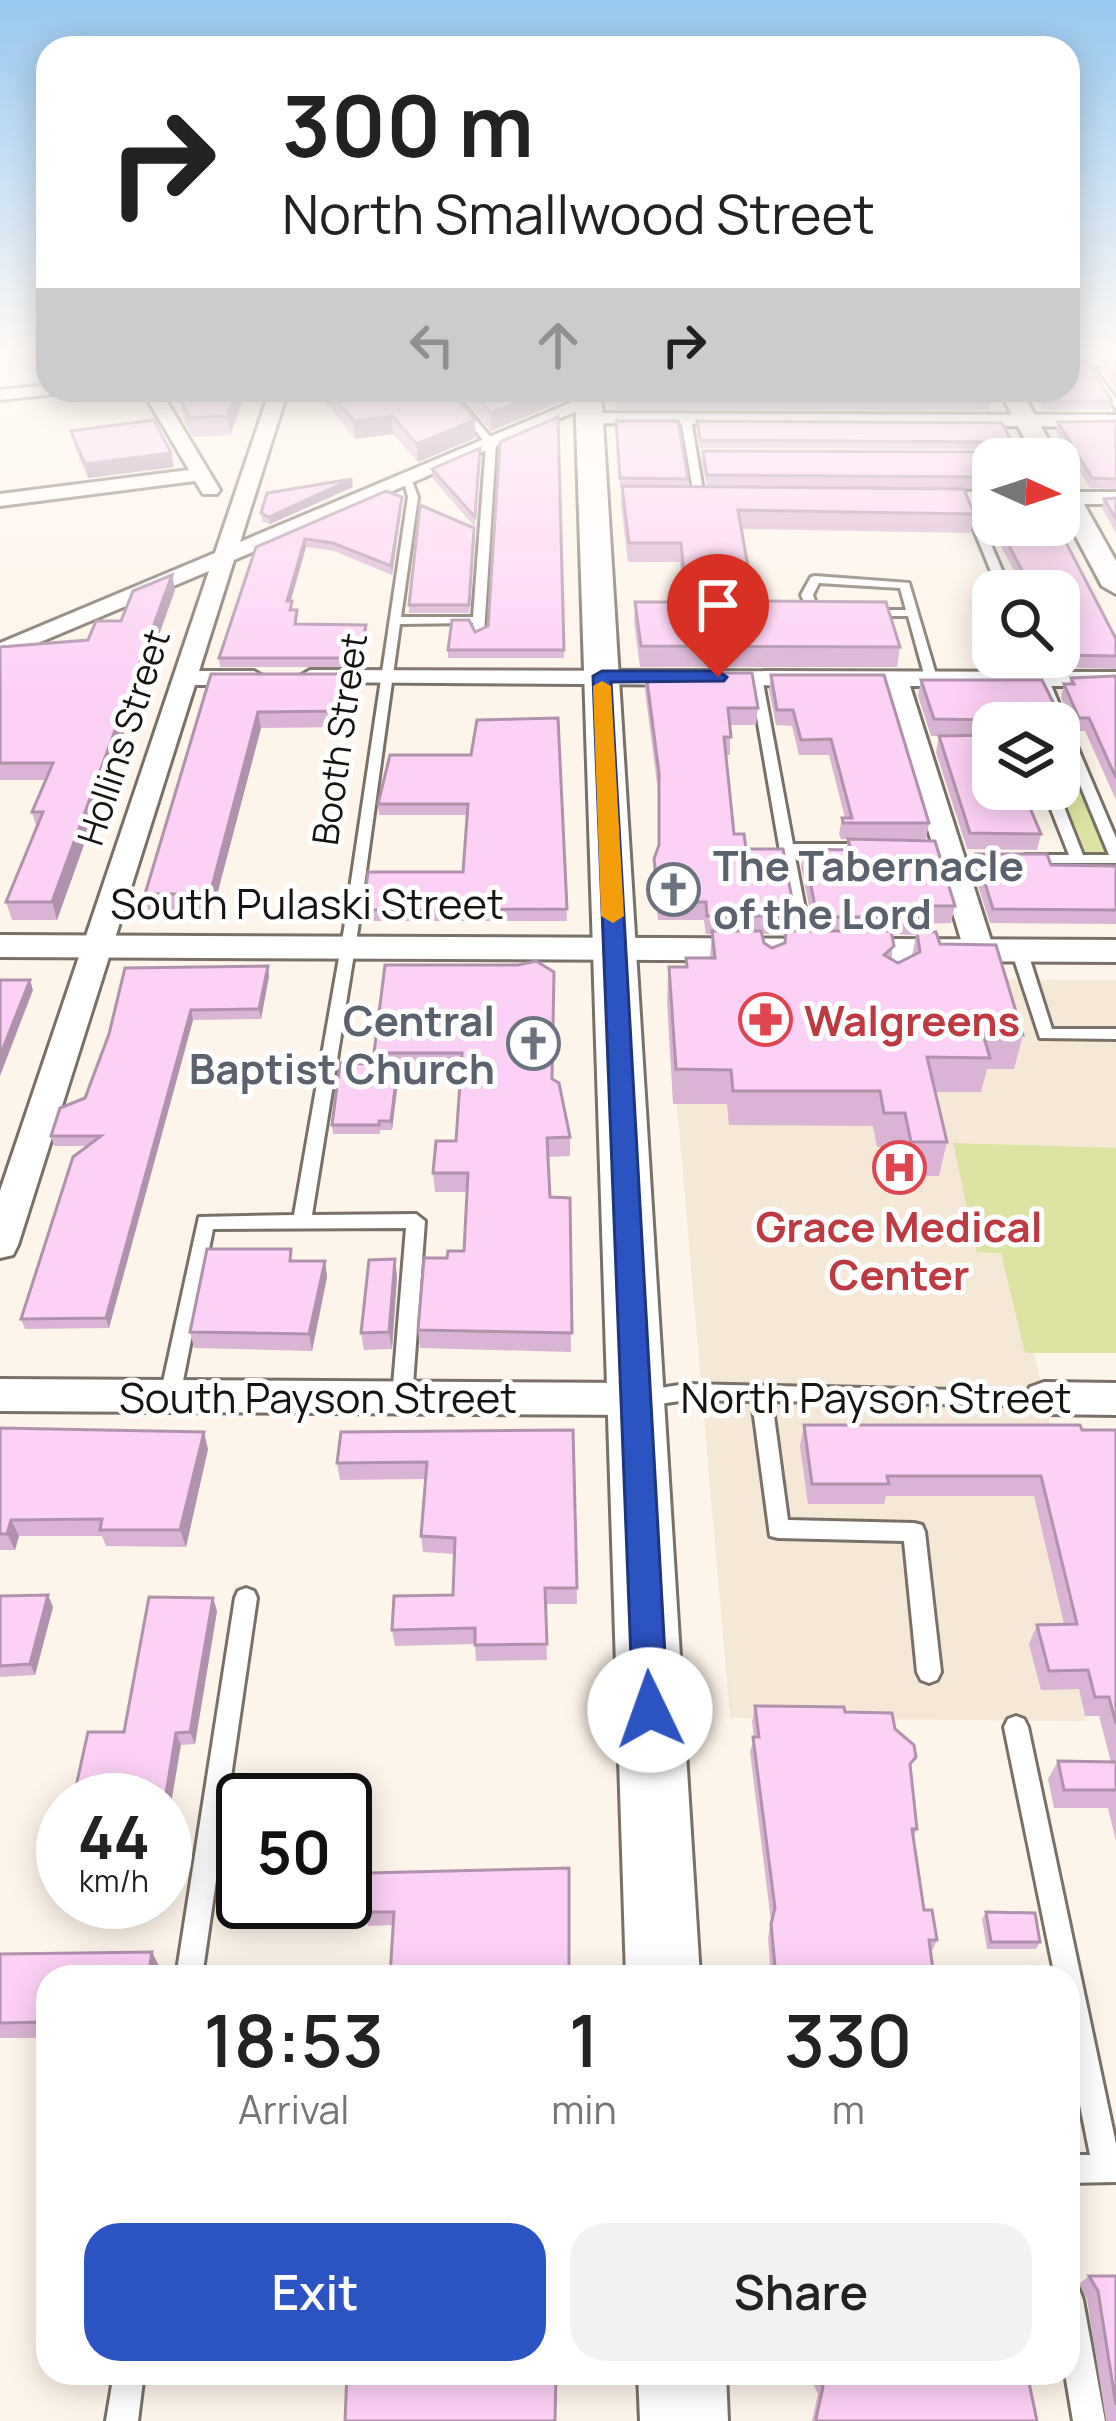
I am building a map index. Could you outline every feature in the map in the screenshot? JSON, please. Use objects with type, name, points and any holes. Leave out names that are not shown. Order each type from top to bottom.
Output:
[{"type":"main road","points":[[603,466],[602,676],[662,1965]]},
{"type":"main road","points":[[682,2385],[684,2421]]},
{"type":"street","points":[[194,466],[233,522]]},
{"type":"street","name":"Hollins Street","points":[[0,1245],[253,466]]},
{"type":"street","points":[[0,652],[440,466]]},
{"type":"street","points":[[0,500],[199,475]]},
{"type":"street","points":[[1080,485],[1116,498]]},
{"type":"street","points":[[899,497],[972,498]]},
{"type":"street","points":[[1080,525],[1116,586]]},
{"type":"street","points":[[183,678],[932,678],[972,674]]},
{"type":"street","points":[[1080,674],[1116,679]]},
{"type":"street","points":[[895,678],[925,744],[949,853],[979,950]]},
{"type":"street","name":"South Pulaski Street","points":[[0,946],[614,949],[897,961],[979,950],[1114,955]]},
{"type":"street","name":"South Payson Street","points":[[0,1395],[636,1399]]},
{"type":"street","name":"North Payson Street","points":[[1044,1398],[1116,1399]]},
{"type":"lane","points":[[395,620],[478,627],[489,466]]},
{"type":"lane","points":[[694,466],[700,496]]},
{"type":"lane","name":"Booth Street","points":[[302,1222],[388,677],[412,497],[407,480]]},
{"type":"lane","points":[[966,498],[996,570]]},
{"type":"lane","points":[[837,612],[811,606],[807,595],[815,579],[905,585],[932,678]]},
{"type":"lane","points":[[853,613],[913,613]]},
{"type":"lane","points":[[756,677],[787,848],[781,957]]},
{"type":"lane","points":[[1014,859],[1116,856],[1080,778]]},
{"type":"lane","points":[[1058,810],[1078,859]]},
{"type":"lane","points":[[787,848],[880,848]]},
{"type":"lane","points":[[1019,950],[1046,1034],[1116,1034]]},
{"type":"lane","points":[[170,1396],[205,1222],[416,1221],[402,1398]]},
{"type":"lane","name":"North Payson Street","points":[[636,1399],[686,1392],[1044,1398]]},
{"type":"lane","points":[[761,1393],[778,1529],[914,1532],[929,1672]]},
{"type":"lane","points":[[191,1965],[245,1598]]},
{"type":"lane","points":[[1016,1727],[1065,1965]]},
{"type":"lane","points":[[1080,2030],[1112,2169],[1080,2169]]},
{"type":"lane","points":[[1080,2369],[1089,2421]]},
{"type":"lane","points":[[122,2421],[128,2385]]},
{"type":"shaded area","name":"Grace Medical Center","points":[[666,978],[1116,980],[1116,1353],[1034,1353],[1053,1435],[1023,1436],[1086,1721],[730,1718]]},
{"type":"green space","points":[[1080,789],[1108,856],[1083,856],[1065,810],[1080,810]]},
{"type":"green space","points":[[953,1143],[1116,1148],[1116,1353],[1025,1353],[1001,1253],[977,1252]]},
{"type":"building","points":[[479,466],[475,517],[432,469]]},
{"type":"building","points":[[498,466],[559,466],[564,650],[448,650],[452,620],[469,620],[475,632],[488,626]]},
{"type":"building","points":[[619,466],[686,466],[688,479],[620,478]]},
{"type":"building","points":[[705,466],[972,466],[972,477],[707,475]]},
{"type":"building","points":[[1085,466],[1116,466],[1116,479],[1092,478]]},
{"type":"building","points":[[352,479],[269,517],[261,513],[267,493]]},
{"type":"building","points":[[622,486],[964,489],[972,509],[972,514],[738,510],[754,601],[886,602],[900,647],[641,646],[635,602],[687,602],[681,543],[629,543]]},
{"type":"building","points":[[386,491],[402,497],[391,566],[333,543],[305,539],[287,601],[292,601],[290,610],[297,610],[295,624],[366,625],[359,658],[219,658],[256,547]]},
{"type":"building","points":[[1116,498],[1116,519],[1104,499]]},
{"type":"building","points":[[420,505],[474,528],[469,605],[409,605]]},
{"type":"building","points":[[1009,546],[1068,546],[1116,639],[1116,656],[1080,655],[1080,570],[1022,570]]},
{"type":"building","points":[[172,575],[52,902],[6,902],[43,812],[32,812],[53,763],[0,763],[0,647],[88,640],[96,621],[121,621],[133,591]]},
{"type":"building","points":[[646,673],[752,673],[758,708],[728,708],[731,737],[724,737],[734,834],[744,834],[746,849],[783,849],[795,916],[707,916],[706,902],[659,902],[654,859],[659,845],[659,773]]},
{"type":"building","points":[[211,674],[354,674],[347,711],[258,712],[210,894],[145,894]]},
{"type":"building","points":[[771,675],[884,675],[929,823],[843,823],[842,818],[852,818],[831,739],[801,740],[793,710],[777,710]]},
{"type":"building","points":[[1116,676],[1116,778],[1089,718],[1080,718],[1080,702],[1072,702],[1064,684],[1074,684],[1071,678]]},
{"type":"building","points":[[921,680],[1042,680],[1053,702],[972,702],[972,720],[934,719]]},
{"type":"building","points":[[558,718],[567,909],[363,910],[368,872],[463,872],[468,804],[378,804],[390,755],[471,755],[477,720]]},
{"type":"building","points":[[972,735],[972,810],[1031,810],[1041,834],[970,833],[939,736]]},
{"type":"building","points":[[848,839],[935,841],[955,906],[922,906],[925,917],[817,917],[804,849],[851,850]]},
{"type":"building","points":[[976,854],[1047,854],[1051,865],[1116,866],[1116,910],[993,909]]},
{"type":"building","points":[[712,931],[761,931],[764,943],[772,948],[785,943],[786,931],[891,931],[894,946],[884,955],[898,963],[920,952],[917,932],[936,932],[940,944],[996,945],[1023,1035],[983,1034],[990,1058],[927,1057],[947,1142],[911,1142],[905,1113],[884,1113],[880,1091],[733,1091],[731,1070],[676,1069],[669,967],[687,967],[686,958],[715,958]]},
{"type":"building","points":[[536,961],[554,972],[552,1079],[559,1083],[570,1137],[547,1138],[550,1197],[570,1198],[572,1333],[418,1330],[424,1258],[447,1258],[448,1251],[464,1251],[468,1173],[433,1173],[436,1141],[456,1141],[462,1053],[374,1053],[385,965]]},
{"type":"building","points":[[268,966],[259,1009],[191,1010],[106,1318],[21,1319],[73,1157],[101,1136],[51,1136],[60,1108],[85,1098],[109,1034],[125,968]]},
{"type":"building","points":[[0,980],[30,980],[0,1056]]},
{"type":"building","points":[[340,1063],[398,1065],[391,1121],[332,1125]]},
{"type":"building","points":[[207,1249],[291,1249],[290,1261],[325,1261],[309,1334],[190,1332]]},
{"type":"building","points":[[395,1259],[389,1332],[361,1333],[369,1260]]},
{"type":"building","points":[[804,1425],[1080,1425],[1082,1430],[1116,1430],[1116,1724],[1109,1697],[1095,1697],[1088,1670],[1049,1671],[1037,1625],[1077,1624],[1041,1476],[887,1476],[889,1484],[812,1484]]},
{"type":"building","points":[[0,1428],[204,1432],[180,1530],[100,1530],[102,1519],[11,1520],[7,1534],[0,1534]]},
{"type":"building","points":[[573,1430],[577,1588],[545,1588],[547,1644],[475,1645],[475,1628],[392,1630],[394,1596],[453,1595],[455,1538],[421,1536],[427,1462],[337,1463],[341,1432]]},
{"type":"building","points":[[48,1595],[30,1664],[0,1666],[0,1596]]},
{"type":"building","points":[[149,1597],[213,1598],[190,1732],[176,1733],[169,1773],[79,1773],[88,1732],[124,1732]]},
{"type":"building","points":[[755,1706],[892,1713],[895,1729],[914,1745],[916,1757],[910,1764],[917,1829],[912,1829],[924,1910],[932,1910],[937,1940],[929,1940],[932,1965],[775,1965],[771,1924],[775,1908],[753,1737],[759,1737]]},
{"type":"building","points":[[1058,1761],[1116,1762],[1116,1790],[1064,1790]]},
{"type":"building","points":[[569,1868],[569,1965],[391,1965],[394,1912],[372,1912],[372,1873]]},
{"type":"building","points":[[986,1912],[1035,1913],[1040,1942],[991,1942]]},
{"type":"building","points":[[152,1952],[150,1965],[36,1965],[36,2022],[0,2023],[0,1954]]},
{"type":"building","points":[[1089,2276],[1116,2276],[1116,2405],[1098,2291]]},
{"type":"building","points":[[346,2385],[556,2385],[555,2421],[345,2421]]},
{"type":"building","points":[[1030,2385],[1037,2421],[817,2421],[823,2387]]},
{"type":"slow traffic","points":[[602,686],[613,916]]},
{"type":"place","name":"The Tabernacle of the Lord","points":[[674,889]]},
{"type":"place","name":"Walgreens","points":[[765,1020]]},
{"type":"place","name":"Central Baptist Church","points":[[534,1044]]},
{"type":"place","name":"Grace Medical Center","points":[[899,1167]]},
{"type":"route","points":[[650,1710],[602,676],[718,677]]}]
